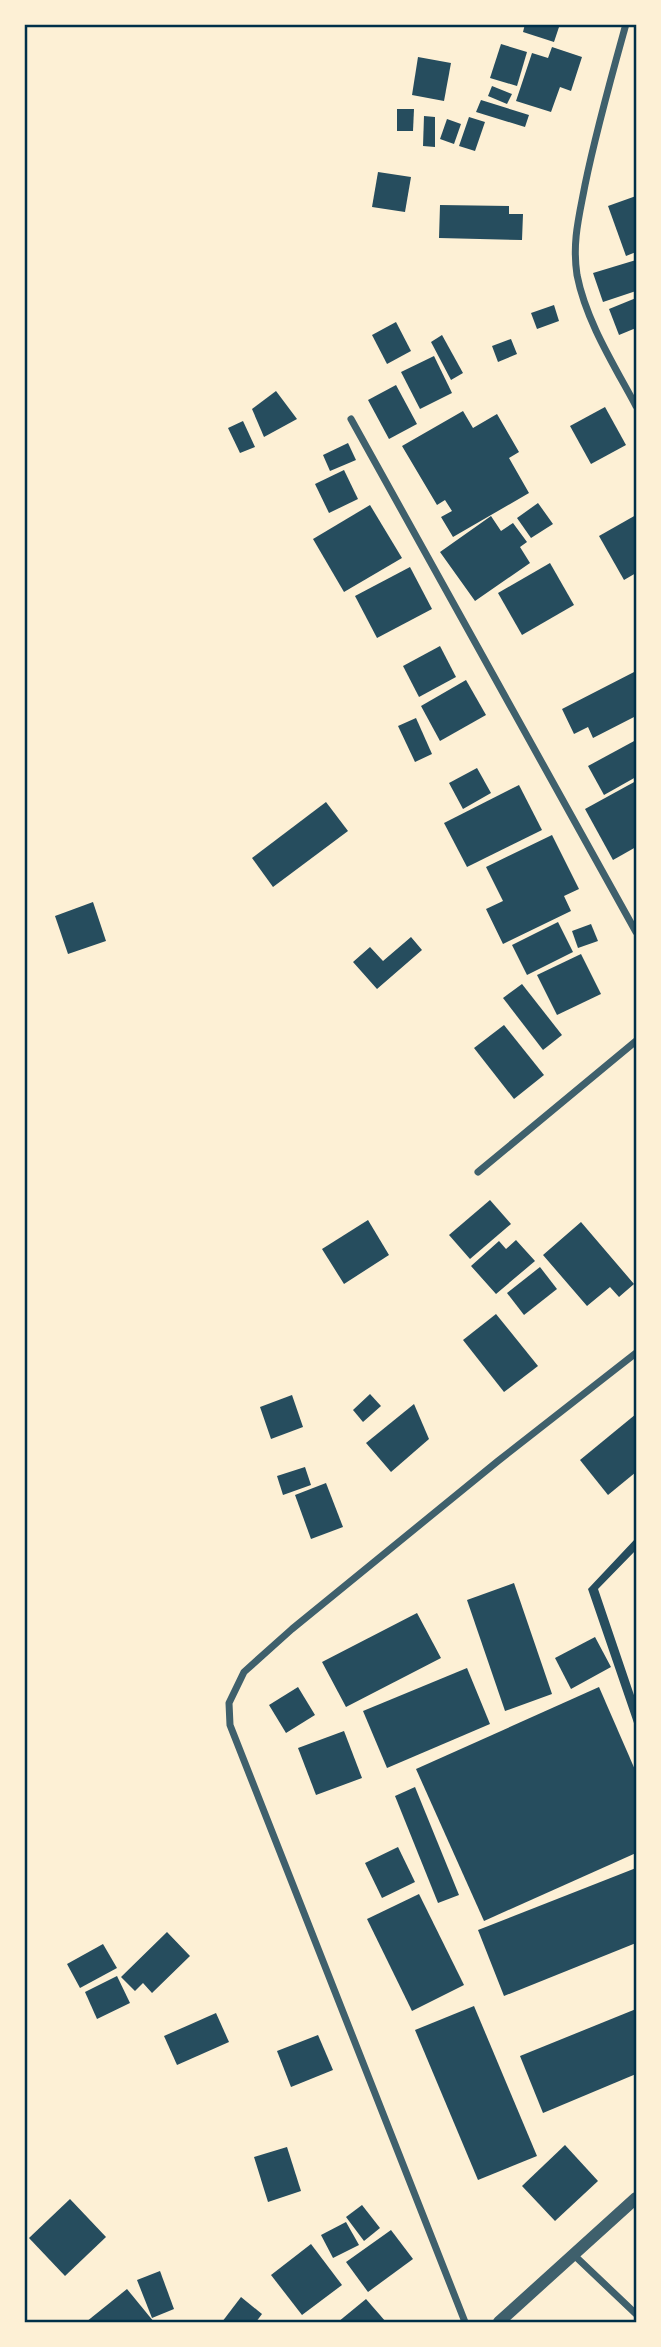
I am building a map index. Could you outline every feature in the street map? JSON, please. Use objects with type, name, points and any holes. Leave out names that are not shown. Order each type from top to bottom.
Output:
[{"type":"street","points":[[626,24],[593,143],[574,242],[578,276],[586,307],[636,406]]},
{"type":"street","points":[[351,419],[636,932]]},
{"type":"street","points":[[478,1172],[636,1041]]},
{"type":"street","points":[[465,2322],[230,1726],[229,1703],[244,1672],[292,1629],[498,1461],[636,1353]]},
{"type":"street","points":[[499,2322],[636,2198]]},
{"type":"street","points":[[575,2256],[636,2314]]},
{"type":"building","points":[[525,24],[560,24],[554,42],[523,32]]},
{"type":"building","points":[[501,44],[527,52],[517,86],[490,78]]},
{"type":"building","points":[[552,47],[582,57],[571,91],[560,87],[551,112],[516,101],[532,53],[548,58]]},
{"type":"building","points":[[418,57],[451,63],[444,101],[412,95]]},
{"type":"building","points":[[492,86],[512,94],[507,104],[488,96]]},
{"type":"building","points":[[481,100],[529,115],[525,127],[476,112]]},
{"type":"building","points":[[397,109],[414,109],[413,131],[397,131]]},
{"type":"building","points":[[424,116],[435,117],[435,147],[423,146]]},
{"type":"building","points":[[469,117],[485,122],[475,151],[459,146]]},
{"type":"building","points":[[447,119],[461,124],[454,144],[440,139]]},
{"type":"building","points":[[378,172],[411,177],[405,212],[372,207]]},
{"type":"building","points":[[636,196],[636,252],[626,256],[608,206]]},
{"type":"building","points":[[440,205],[509,206],[509,214],[523,214],[522,240],[439,238]]},
{"type":"building","points":[[636,260],[636,291],[603,302],[593,273]]},
{"type":"building","points":[[636,298],[636,328],[619,335],[609,309]]},
{"type":"building","points":[[554,305],[559,321],[537,329],[531,313]]},
{"type":"building","points":[[396,322],[411,351],[387,364],[372,335]]},
{"type":"building","points":[[442,335],[463,373],[451,380],[431,342]]},
{"type":"building","points":[[511,339],[517,354],[498,362],[492,346]]},
{"type":"building","points":[[434,356],[452,393],[420,409],[401,372]]},
{"type":"building","points":[[396,385],[417,424],[389,439],[368,400]]},
{"type":"building","points":[[276,391],[297,419],[264,437],[252,409]]},
{"type":"building","points":[[605,407],[626,445],[591,464],[570,426]]},
{"type":"building","points":[[463,411],[473,428],[497,414],[519,452],[509,458],[529,493],[453,537],[441,517],[452,511],[445,500],[437,505],[402,446]]},
{"type":"building","points":[[243,421],[255,447],[240,453],[228,428]]},
{"type":"building","points":[[348,443],[356,460],[330,471],[323,455]]},
{"type":"building","points":[[344,470],[358,499],[329,513],[315,484]]},
{"type":"building","points":[[538,503],[553,524],[531,538],[517,518]]},
{"type":"building","points":[[370,505],[402,558],[344,592],[313,539]]},
{"type":"building","points":[[636,515],[636,573],[624,580],[599,536]]},
{"type":"building","points":[[491,516],[501,531],[513,523],[527,542],[520,547],[530,563],[475,601],[440,552]]},
{"type":"building","points":[[550,563],[574,605],[522,635],[498,593]]},
{"type":"building","points":[[410,567],[432,609],[377,638],[355,596]]},
{"type":"building","points":[[440,646],[456,677],[419,697],[403,666]]},
{"type":"building","points":[[636,671],[636,716],[593,738],[588,727],[574,734],[562,709]]},
{"type":"building","points":[[466,680],[486,715],[440,741],[421,706]]},
{"type":"building","points":[[416,718],[432,754],[415,762],[398,726]]},
{"type":"building","points":[[636,740],[636,777],[604,795],[588,766]]},
{"type":"building","points":[[477,768],[491,793],[463,809],[449,783]]},
{"type":"building","points":[[636,781],[636,847],[613,860],[585,809]]},
{"type":"building","points":[[519,785],[542,830],[467,867],[444,823]]},
{"type":"building","points":[[326,802],[348,831],[273,887],[252,858]]},
{"type":"building","points":[[552,835],[579,889],[564,896],[571,911],[503,944],[486,909],[503,901],[486,867]]},
{"type":"building","points":[[93,902],[106,941],[68,954],[55,916]]},
{"type":"building","points":[[558,922],[573,952],[527,975],[512,945]]},
{"type":"building","points":[[591,924],[598,941],[578,948],[572,931]]},
{"type":"building","points":[[411,937],[422,950],[377,989],[353,962],[370,947],[383,961]]},
{"type":"building","points":[[581,954],[601,994],[557,1015],[537,975]]},
{"type":"building","points":[[522,984],[562,1035],[543,1050],[503,998]]},
{"type":"building","points":[[504,1025],[544,1075],[514,1099],[474,1048]]},
{"type":"building","points":[[490,1200],[511,1224],[470,1259],[449,1235]]},
{"type":"building","points":[[368,1220],[389,1255],[344,1284],[322,1249]]},
{"type":"building","points":[[581,1222],[634,1284],[619,1297],[610,1287],[587,1306],[543,1255]]},
{"type":"building","points":[[516,1240],[535,1261],[496,1294],[471,1266],[499,1241],[506,1249]]},
{"type":"building","points":[[540,1267],[557,1289],[524,1315],[507,1293]]},
{"type":"building","points":[[496,1314],[538,1366],[504,1392],[463,1340]]},
{"type":"building","points":[[370,1394],[381,1406],[363,1422],[353,1410]]},
{"type":"building","points":[[292,1395],[303,1427],[271,1439],[260,1407]]},
{"type":"building","points":[[414,1404],[429,1439],[391,1472],[366,1443]]},
{"type":"building","points":[[636,1414],[636,1472],[608,1495],[580,1460]]},
{"type":"building","points":[[305,1467],[311,1485],[283,1495],[277,1476]]},
{"type":"building","points":[[326,1483],[343,1527],[311,1539],[295,1495]]},
{"type":"building","points":[[636,1538],[636,1550],[598,1589],[636,1701],[636,1729],[588,1589]]},
{"type":"building","points":[[514,1583],[552,1694],[505,1711],[467,1600]]},
{"type":"building","points":[[417,1613],[441,1658],[346,1707],[322,1662]]},
{"type":"building","points":[[595,1637],[611,1667],[571,1689],[555,1658]]},
{"type":"building","points":[[467,1668],[490,1724],[387,1768],[363,1711]]},
{"type":"building","points":[[298,1687],[315,1715],[286,1733],[269,1705]]},
{"type":"building","points":[[599,1687],[636,1772],[636,1853],[484,1921],[416,1769]]},
{"type":"building","points":[[344,1731],[362,1778],[316,1795],[298,1748]]},
{"type":"building","points":[[415,1787],[459,1895],[438,1903],[395,1796]]},
{"type":"building","points":[[398,1847],[415,1882],[382,1898],[365,1863]]},
{"type":"building","points":[[636,1868],[636,1943],[504,1996],[478,1930]]},
{"type":"building","points":[[419,1894],[464,1985],[412,2011],[367,1919]]},
{"type":"building","points":[[167,1932],[190,1956],[152,1993],[143,1983],[135,1991],[121,1977]]},
{"type":"building","points":[[103,1944],[117,1968],[80,1988],[67,1964]]},
{"type":"building","points":[[117,1976],[130,2003],[97,2019],[85,1992]]},
{"type":"building","points":[[474,2006],[537,2156],[478,2180],[415,2030]]},
{"type":"building","points":[[636,2009],[636,2074],[543,2113],[520,2056]]},
{"type":"building","points":[[216,2013],[229,2042],[177,2065],[164,2036]]},
{"type":"building","points":[[318,2035],[333,2070],[291,2087],[277,2051]]},
{"type":"building","points":[[565,2145],[598,2181],[555,2221],[522,2186]]},
{"type":"building","points":[[287,2147],[301,2191],[268,2202],[254,2157]]},
{"type":"building","points":[[70,2199],[106,2237],[65,2276],[29,2238]]},
{"type":"building","points":[[362,2205],[380,2228],[364,2241],[346,2217]]},
{"type":"building","points":[[346,2222],[359,2245],[333,2258],[321,2235]]},
{"type":"building","points":[[391,2230],[413,2259],[368,2292],[346,2262]]},
{"type":"building","points":[[311,2244],[342,2285],[302,2315],[271,2275]]},
{"type":"building","points":[[160,2271],[174,2309],[152,2318],[137,2280]]},
{"type":"building","points":[[127,2289],[154,2322],[86,2322]]},
{"type":"building","points":[[241,2297],[262,2314],[256,2322],[222,2322]]},
{"type":"building","points":[[366,2299],[386,2322],[338,2322]]}]
